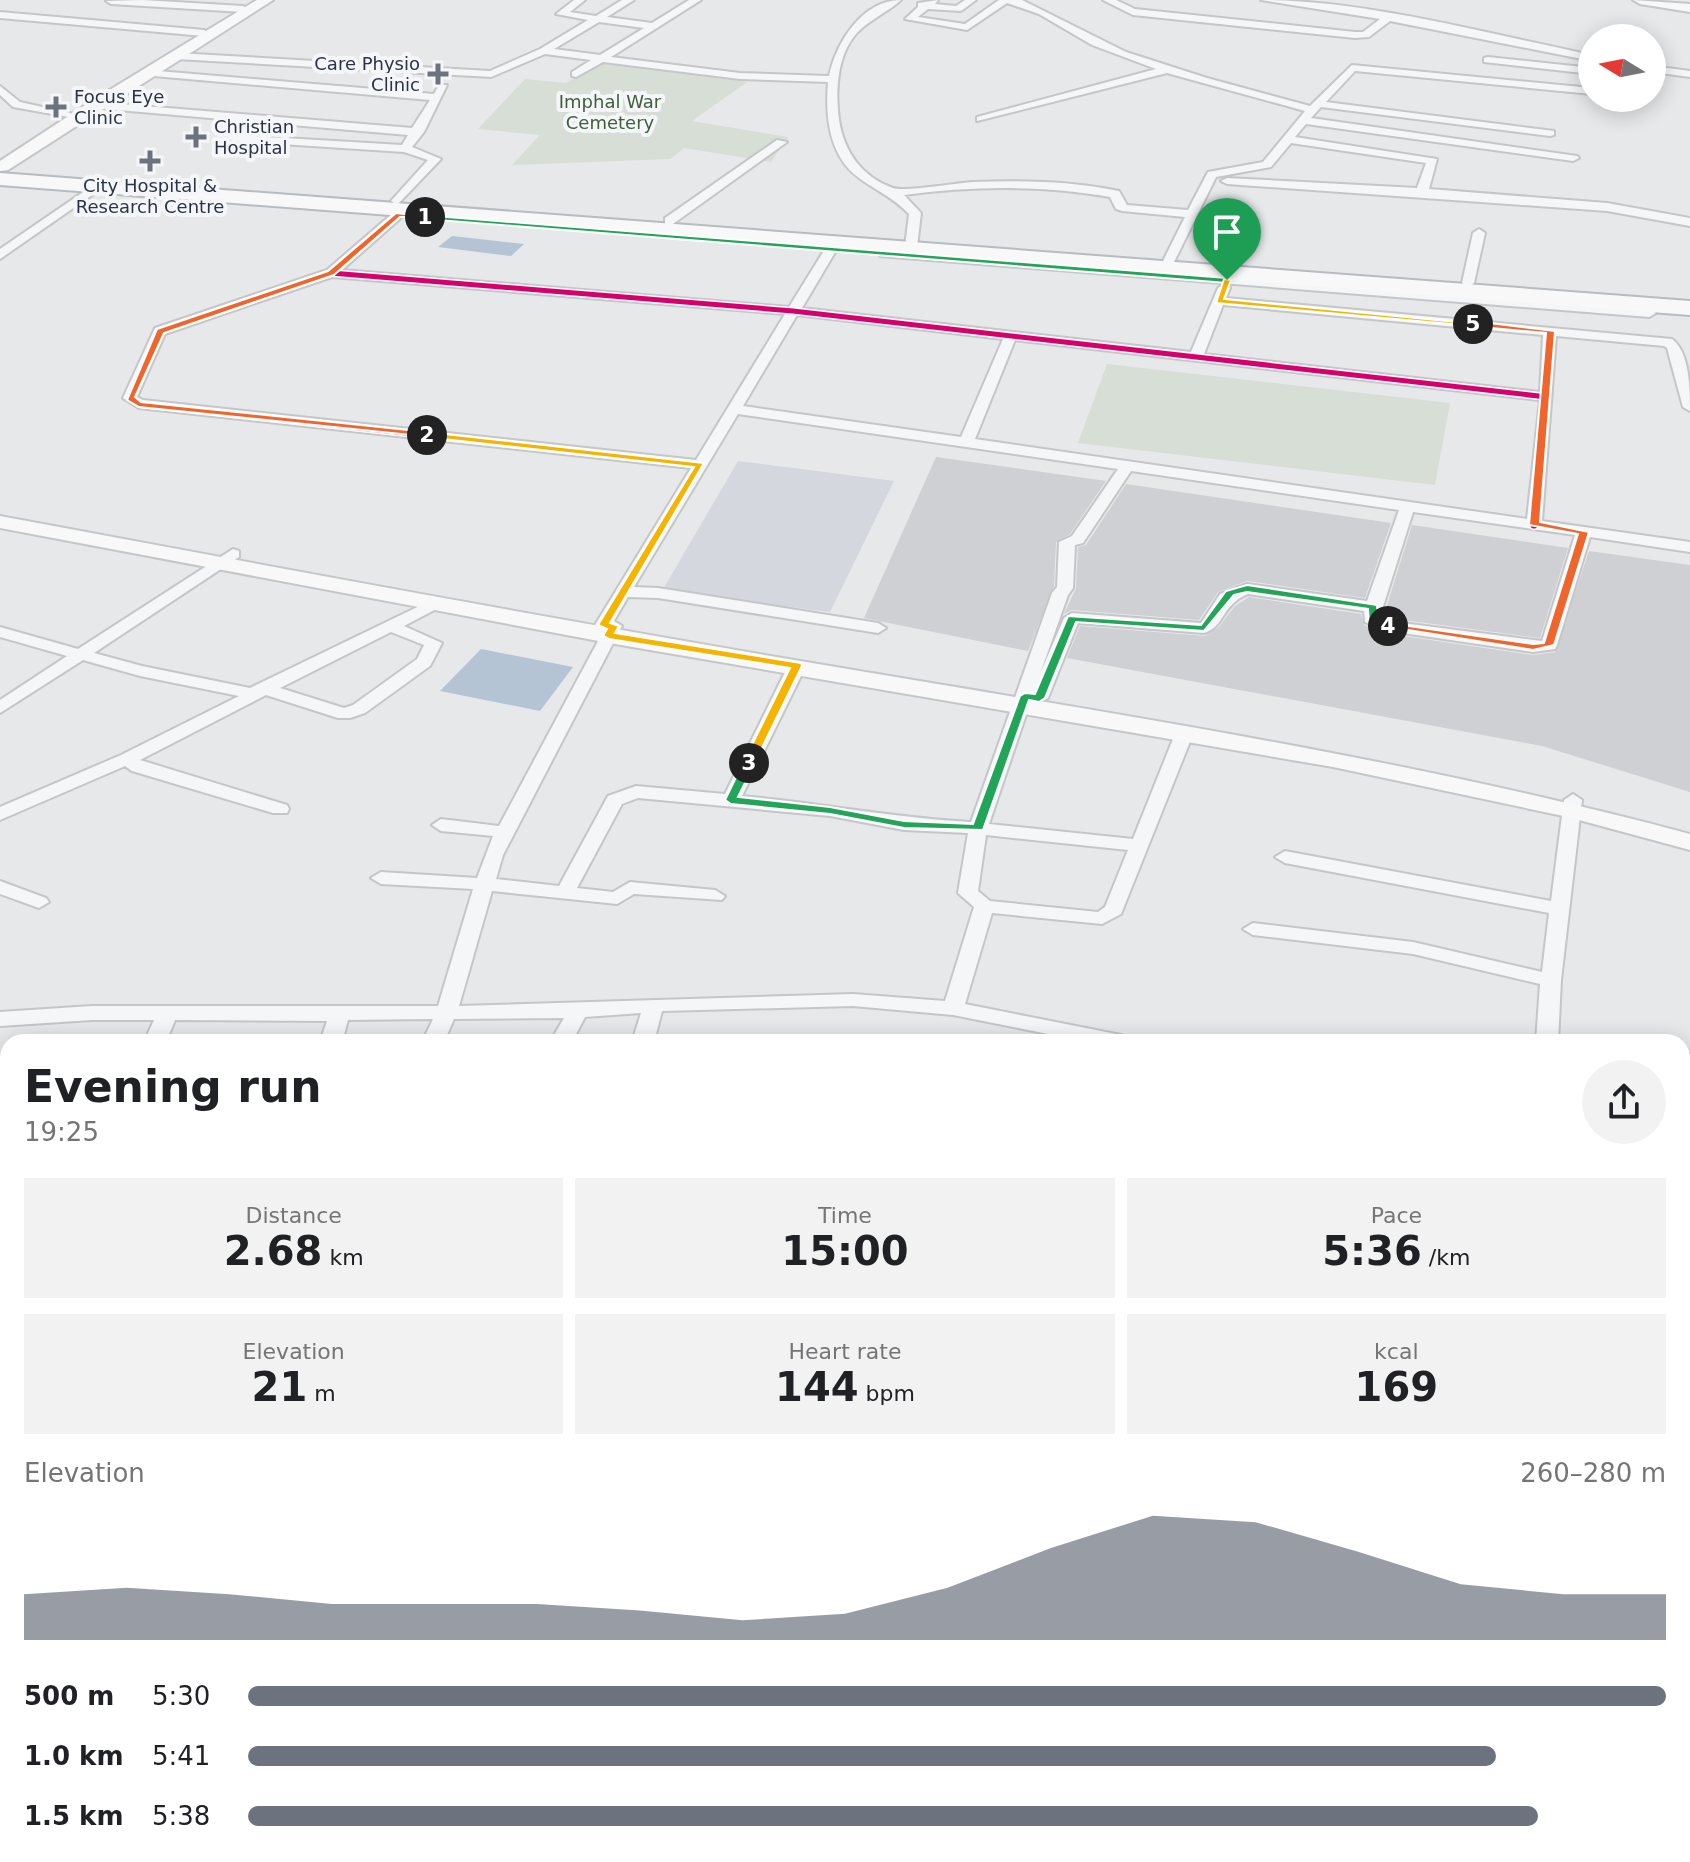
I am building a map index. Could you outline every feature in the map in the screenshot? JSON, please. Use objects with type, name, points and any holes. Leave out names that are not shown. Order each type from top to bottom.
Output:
[{"type":"highway","points":[[3,171],[43,182],[1169,261],[1690,308]]},
{"type":"highway","points":[[3,171],[99,185]]},
{"type":"highway","points":[[400,208],[669,221],[1229,276],[1468,283],[1690,301]]},
{"type":"main road","points":[[3,171],[95,105],[176,56],[257,0]]},
{"type":"main road","points":[[3,171],[69,114],[266,0]]},
{"type":"main road","points":[[1640,0],[1690,8]]},
{"type":"main road","points":[[0,512],[436,603],[609,629],[1336,754],[1690,831]]},
{"type":"main road","points":[[0,522],[228,558],[797,666],[1028,700],[1184,734],[1336,754]]},
{"type":"main road","points":[[1572,805],[1690,842]]},
{"type":"street","points":[[580,0],[561,14],[653,26]]},
{"type":"street","points":[[176,56],[497,73],[544,51],[629,0]]},
{"type":"street","points":[[576,74],[696,0]]},
{"type":"street","points":[[912,243],[915,213],[895,193],[872,181],[846,158],[831,106],[834,79],[843,45],[851,33],[894,1],[930,3],[958,9],[971,0]]},
{"type":"street","points":[[930,3],[909,18],[973,26],[1007,0],[1028,3],[1093,42],[1165,70],[1316,107],[1550,133]]},
{"type":"street","points":[[1108,0],[1133,12],[1355,35],[1365,35],[1384,14]]},
{"type":"street","points":[[1266,0],[1384,14],[1578,55]]},
{"type":"street","points":[[111,1],[243,9]]},
{"type":"street","points":[[141,27],[182,5]]},
{"type":"street","points":[[0,15],[141,27],[197,39]]},
{"type":"street","points":[[1463,92],[1504,41]]},
{"type":"street","points":[[544,51],[740,76],[834,79]]},
{"type":"street","points":[[1488,60],[1578,70]]},
{"type":"street","points":[[1169,261],[1213,173],[1265,167],[1303,120],[1354,67],[1578,90]]},
{"type":"street","points":[[981,119],[1165,70]]},
{"type":"street","points":[[1666,71],[1687,74],[1690,87]]},
{"type":"street","points":[[405,149],[418,132],[435,97],[457,72]]},
{"type":"street","points":[[146,73],[435,97]]},
{"type":"street","points":[[0,89],[17,105],[69,114]]},
{"type":"street","points":[[209,115],[223,104]]},
{"type":"street","points":[[95,105],[418,132]]},
{"type":"street","points":[[1303,120],[1573,158]]},
{"type":"street","points":[[233,138],[405,149],[435,159],[400,208],[331,273]]},
{"type":"street","points":[[1287,139],[1431,159],[1433,161],[1422,192]]},
{"type":"street","points":[[669,221],[781,142]]},
{"type":"street","points":[[1207,180],[1595,205],[1690,222]]},
{"type":"street","points":[[0,255],[99,185]]},
{"type":"street","points":[[895,193],[941,187],[1082,189],[1115,194],[1120,206],[1126,208],[1192,214]]},
{"type":"street","points":[[400,208],[831,249],[1229,276],[1649,313]]},
{"type":"street","points":[[1468,283],[1479,233]]},
{"type":"street","points":[[437,1034],[447,1012],[493,855],[609,629],[623,592],[831,249]]},
{"type":"street","points":[[701,465],[152,406],[139,404],[130,398],[160,331],[331,273],[793,311],[1547,397]]},
{"type":"street","points":[[1195,358],[1229,276]]},
{"type":"street","points":[[1219,301],[1671,344],[1690,407]]},
{"type":"street","points":[[1534,525],[1547,397],[1550,331]]},
{"type":"street","points":[[966,443],[1010,337]]},
{"type":"street","points":[[734,409],[1690,547]]},
{"type":"street","points":[[1127,466],[1077,540],[1067,542],[1065,588],[1060,593],[1028,700],[978,828],[968,893],[984,906],[1102,918],[1114,910],[1184,734]]},
{"type":"street","points":[[1408,506],[1389,554],[1371,618],[1382,625],[1533,647],[1549,645],[1584,532]]},
{"type":"street","points":[[0,708],[228,558]]},
{"type":"street","points":[[1028,700],[1072,618],[1204,628],[1230,593],[1247,589],[1374,607]]},
{"type":"street","points":[[623,592],[658,593],[878,628]]},
{"type":"street","points":[[0,814],[127,759],[436,603]]},
{"type":"street","points":[[0,632],[140,671],[238,691],[267,690],[344,714],[359,709],[424,662],[434,643],[389,626]]},
{"type":"street","points":[[731,800],[797,666]]},
{"type":"street","points":[[127,759],[138,767],[280,809]]},
{"type":"street","points":[[565,893],[615,800],[636,792],[830,810],[904,824],[978,828],[1138,845]]},
{"type":"street","points":[[1548,1034],[1572,805]]},
{"type":"street","points":[[441,825],[506,832]]},
{"type":"street","points":[[1285,857],[1561,909]]},
{"type":"street","points":[[381,878],[485,884],[617,898],[630,888],[715,896]]},
{"type":"street","points":[[0,887],[39,902]]},
{"type":"street","points":[[953,1008],[984,906]]},
{"type":"street","points":[[1253,929],[1413,948],[1551,980]]},
{"type":"street","points":[[0,1019],[92,1013],[578,1011],[653,1005],[853,1000],[953,1008],[1081,1034]]},
{"type":"street","points":[[645,1034],[653,1005]]},
{"type":"street","points":[[565,1034],[578,1011]]},
{"type":"street","points":[[158,1034],[167,1014]]},
{"type":"street","points":[[334,1034],[340,1014]]},
{"type":"shaded area","points":[[738,461],[894,481],[830,612],[662,591]]},
{"type":"green space","name":"Imphal War Cemetery","points":[[599,62],[747,82],[692,121],[788,137],[771,162],[684,148],[670,159],[512,165],[540,135],[478,129],[525,79],[566,83]]},
{"type":"green space","points":[[1107,364],[1450,403],[1435,485],[1078,443]]},
{"type":"water","points":[[452,236],[524,244],[511,256],[438,247]]},
{"type":"water","points":[[481,649],[573,667],[540,711],[440,691]]},
{"type":"building","points":[[936,457],[1106,481],[1070,534],[1056,542],[1054,586],[1028,651],[864,618]]},
{"type":"building","points":[[1126,484],[1391,523],[1365,598],[1247,581],[1218,592],[1199,620],[1072,610],[1064,614],[1076,588],[1078,547],[1086,545]]},
{"type":"building","points":[[1412,525],[1568,548],[1540,638],[1384,615]]},
{"type":"building","points":[[1589,551],[1690,565],[1690,792],[1542,746],[1067,658],[1080,626],[1205,636],[1218,628],[1235,606],[1249,597],[1361,614],[1364,625],[1382,633],[1533,655],[1555,652]]},
{"type":"cycle path","points":[[701,465],[139,404],[130,398],[160,331],[331,273],[793,311],[1547,397],[1534,525]]},
{"type":"place","name":"Care Physio Clinic","points":[[438,74]]},
{"type":"place","name":"Focus Eye Clinic","points":[[56,107]]},
{"type":"place","name":"Christian Hospital","points":[[196,137]]},
{"type":"place","name":"City Hospital & Research Centre","points":[[150,161]]},
{"type":"route","points":[[398,215],[1227,280],[1219,301],[1550,331],[1547,397],[1534,525],[1584,532],[1552,641],[1549,645],[1533,647],[1382,625],[1371,618],[1374,607],[1257,589],[1230,593],[1204,628],[1072,618],[1039,698],[1025,696],[978,828],[904,824],[830,810],[731,800],[797,666],[609,636],[614,626],[603,625],[701,465],[139,404],[130,398],[160,331],[331,273],[398,215]]}]
